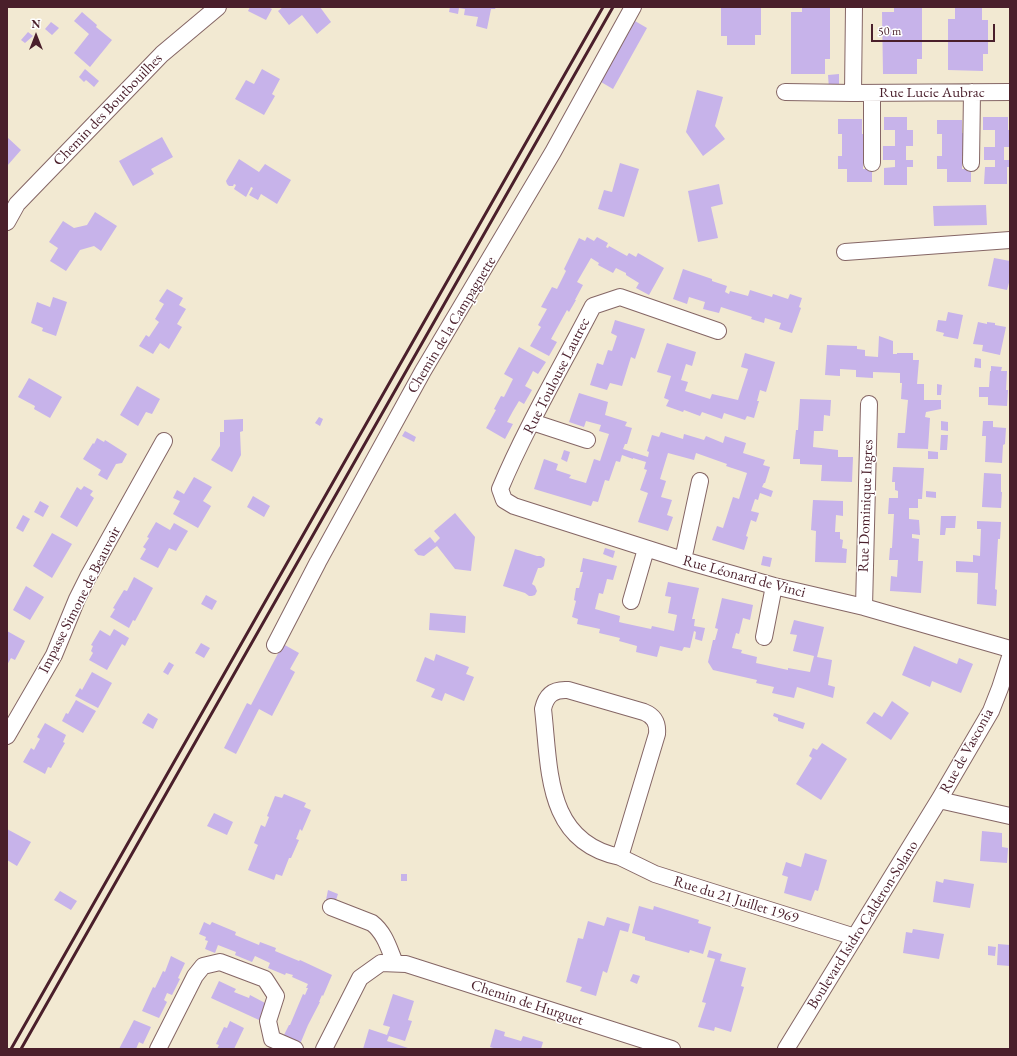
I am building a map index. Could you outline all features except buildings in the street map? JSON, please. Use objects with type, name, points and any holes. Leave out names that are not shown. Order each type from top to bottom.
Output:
[{"type":"street","name":"Chemin des Boutbouilhes","points":[[7,222],[17,204],[162,54],[218,7]]},
{"type":"street","name":"Chemin de la Campagnette","points":[[275,645],[318,562],[423,371],[549,158],[633,7]]},
{"type":"street","points":[[853,93],[854,7]]},
{"type":"street","name":"Rue Lucie Aubrac","points":[[785,92],[1010,92]]},
{"type":"street","points":[[971,163],[972,92]]},
{"type":"street","points":[[872,93],[872,163]]},
{"type":"street","points":[[845,252],[1010,240]]},
{"type":"street","name":"Rue Toulouse Lautrec","points":[[505,478],[532,422],[593,306],[620,297],[718,331]]},
{"type":"street","name":"Rue Dominique Ingres","points":[[864,607],[869,404]]},
{"type":"street","points":[[532,422],[587,440]]},
{"type":"street","name":"Impasse Simone de Beauvoir","points":[[7,736],[54,655],[77,599],[88,577],[164,441]]},
{"type":"street","name":"Rue Léonard de Vinci","points":[[505,478],[500,489],[504,500],[514,506],[683,560],[774,586],[864,607],[1010,648]]},
{"type":"street","points":[[683,560],[700,482]]},
{"type":"street","points":[[631,601],[646,549]]},
{"type":"street","points":[[764,636],[774,586]]},
{"type":"street","name":"Rue de Vasconia","points":[[1010,657],[991,711],[940,800],[1010,816]]},
{"type":"street","name":"Rue du 21 Juillet 1969","points":[[620,857],[657,734],[656,721],[649,714],[644,712],[568,690],[556,691],[547,698],[544,709],[552,787],[565,821],[583,840],[601,852],[620,857],[655,874],[855,937]]},
{"type":"street","name":"Boulevard Isidro Calderon-Solano","points":[[786,1049],[940,800]]},
{"type":"street","points":[[324,1049],[360,978],[388,963],[383,934],[378,927],[372,923],[331,907]]},
{"type":"street","points":[[158,1049],[195,976],[203,966],[220,962],[265,980],[276,996],[268,1021],[272,1039],[295,1049]]},
{"type":"street","name":"Chemin de Hurguet","points":[[388,963],[406,964],[672,1049]]},
{"type":"railway","points":[[11,1049],[603,7]]},
{"type":"railway","points":[[21,1049],[613,7]]}]
